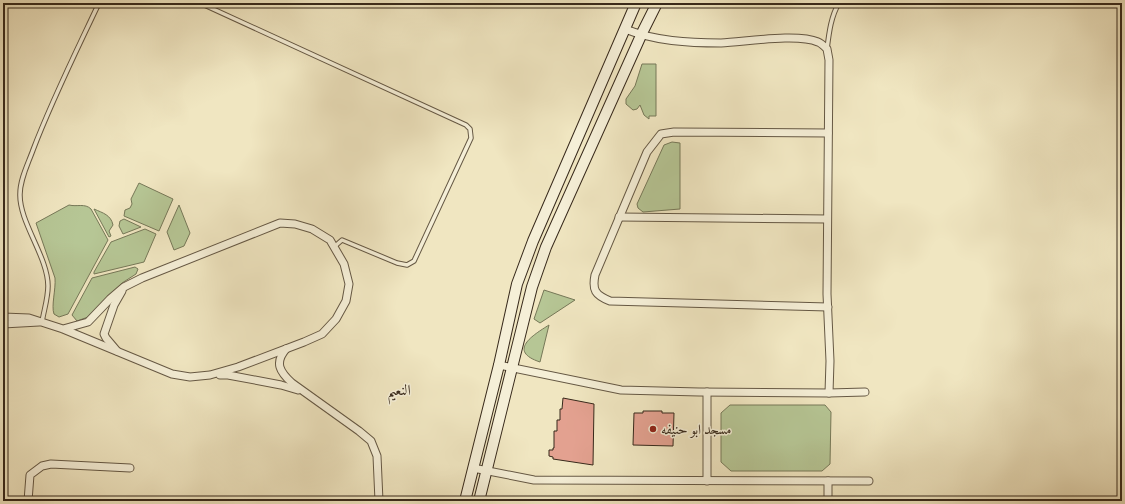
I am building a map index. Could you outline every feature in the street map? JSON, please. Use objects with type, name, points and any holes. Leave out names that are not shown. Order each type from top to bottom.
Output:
[{"type":"main road","points":[[465,501],[499,365],[517,284],[533,241],[636,3]]},
{"type":"main road","points":[[480,501],[532,287],[546,247],[657,3]]},
{"type":"street","points":[[625,29],[641,36],[669,41],[721,42],[790,38],[808,39],[818,42],[827,49],[829,60],[827,219],[829,393]]},
{"type":"street","points":[[828,134],[674,132],[661,134],[647,152],[595,275],[593,285],[596,292],[602,298],[610,301],[828,307]]},
{"type":"street","points":[[619,217],[827,219]]},
{"type":"street","points":[[63,328],[88,322],[124,287],[142,278],[280,223],[295,224],[312,229],[330,240],[344,264],[349,284],[346,301],[336,319],[322,334],[286,349],[213,375]]},
{"type":"street","points":[[118,352],[104,334],[114,305],[124,287]]},
{"type":"street","points":[[3,317],[29,318],[63,328],[172,374],[190,377],[228,375],[281,385],[306,393]]},
{"type":"street","points":[[3,324],[42,322]]},
{"type":"street","points":[[286,349],[280,356],[279,366],[283,375],[371,441],[377,456],[379,501]]},
{"type":"street","points":[[499,365],[621,390],[829,393],[865,392]]},
{"type":"street","points":[[707,481],[708,392]]},
{"type":"street","points":[[28,501],[30,475],[42,466],[51,464],[130,468]]},
{"type":"street","points":[[473,468],[534,480],[869,481]]},
{"type":"street","points":[[828,481],[828,501]]},
{"type":"lane","points":[[42,322],[47,299],[48,285],[46,273],[22,209],[20,194],[22,178],[44,120],[99,3]]},
{"type":"lane","points":[[200,3],[466,124],[470,129],[471,138],[414,261],[407,265],[397,263],[342,240],[334,247]]},
{"type":"lane","points":[[827,49],[829,31],[839,3]]},
{"type":"green space","points":[[642,64],[656,64],[656,116],[649,116],[649,119],[644,115],[640,105],[637,109],[633,110],[626,104],[626,99],[635,86]]},
{"type":"green space","points":[[672,142],[680,143],[680,209],[643,212],[638,208],[637,204],[664,145]]},
{"type":"green space","points":[[139,183],[173,199],[159,231],[124,216],[125,210],[130,208],[132,204],[131,199]]},
{"type":"green space","points":[[69,205],[89,207],[108,240],[68,314],[59,317],[54,314],[53,311],[55,278],[36,223]]},
{"type":"green space","points":[[179,205],[190,233],[184,246],[174,250],[167,232]]},
{"type":"green space","points":[[94,209],[106,215],[112,222],[113,225],[109,231],[111,236],[109,237]]},
{"type":"green space","points":[[124,219],[141,227],[123,234],[119,226],[120,221]]},
{"type":"green space","points":[[145,229],[156,234],[144,262],[94,274],[111,242]]},
{"type":"green space","points":[[135,267],[138,269],[136,274],[122,283],[88,317],[77,321],[72,315],[92,278]]},
{"type":"green space","points":[[544,290],[575,300],[540,323],[534,319]]},
{"type":"green space","points":[[549,325],[540,362],[530,358],[525,353],[524,348],[526,343],[536,333]]},
{"type":"green space","points":[[730,405],[825,405],[831,412],[830,464],[822,471],[731,471],[721,462],[721,413]]},
{"type":"building","points":[[563,398],[594,404],[593,465],[553,459],[553,457],[549,456],[549,450],[553,450],[554,448],[554,431],[557,431],[557,420],[560,420],[560,409],[562,409]]},
{"type":"building","name":"مسجد ابو حنيفه","points":[[643,411],[662,411],[662,413],[674,413],[673,446],[633,445],[634,413],[643,413]]},
{"type":"place","name":"مسجد ابو حنيفه","points":[[653,429]]},
{"type":"district","name":"النعيم","points":[[399,390]]}]
